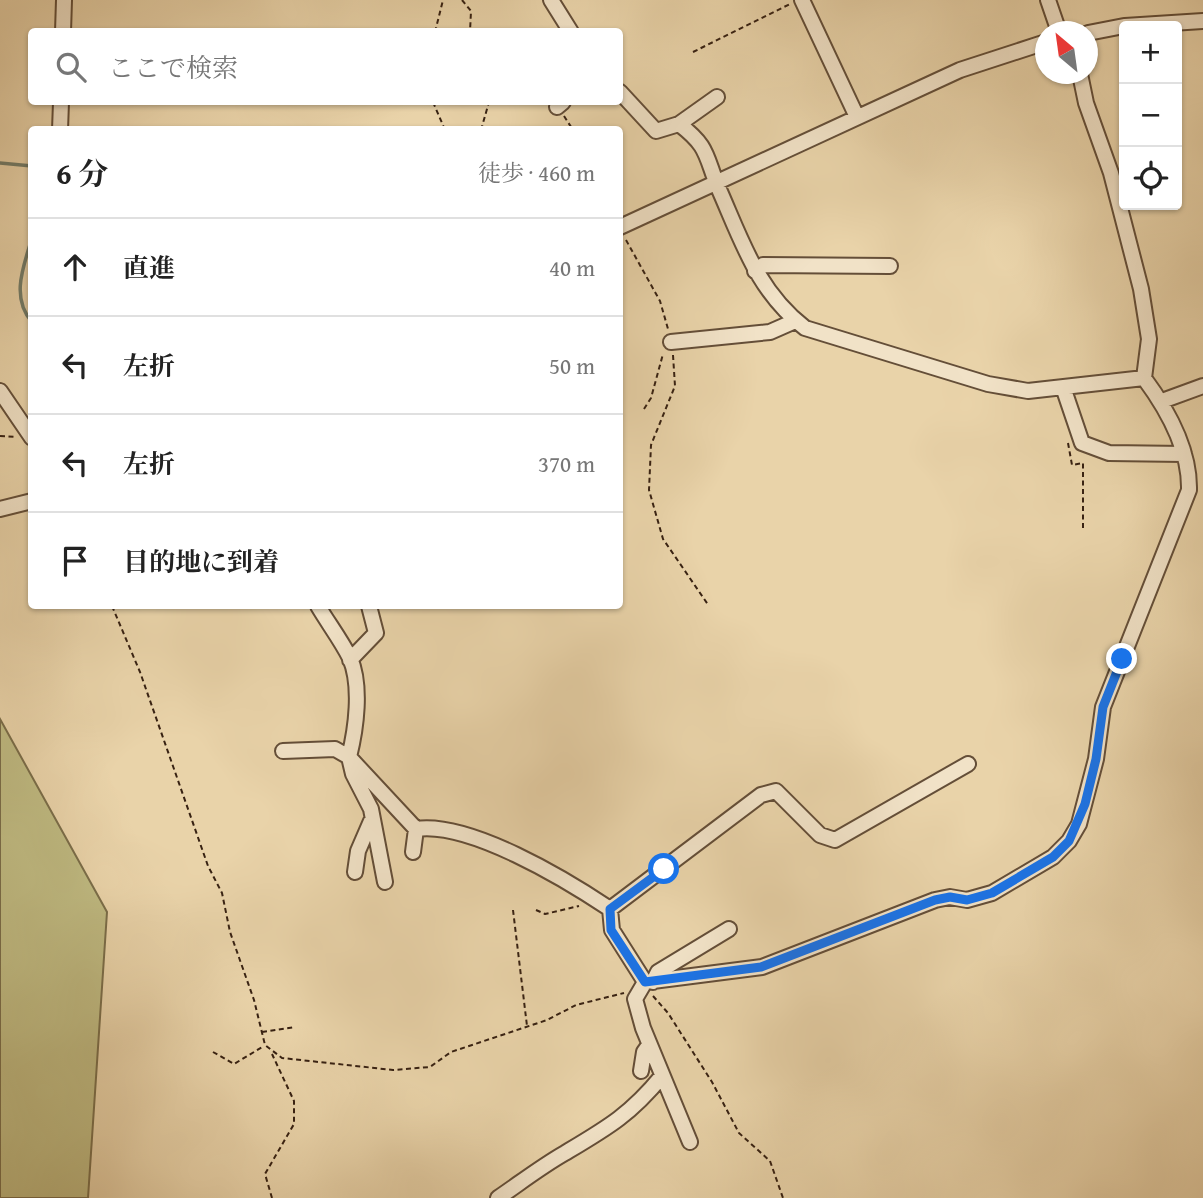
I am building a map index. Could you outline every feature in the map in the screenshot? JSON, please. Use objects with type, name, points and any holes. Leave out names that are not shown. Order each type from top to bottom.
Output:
[{"type":"street","points":[[63,28],[64,0]]},
{"type":"street","points":[[551,0],[568,28]]},
{"type":"street","points":[[800,0],[857,117]]},
{"type":"street","points":[[1048,0],[1055,21]]},
{"type":"street","points":[[1182,22],[1203,21]]},
{"type":"street","points":[[1098,31],[1119,27]]},
{"type":"street","points":[[623,232],[717,183],[960,70],[1035,45]]},
{"type":"street","points":[[649,982],[761,967],[935,900],[950,897],[967,900],[992,893],[1053,857],[1069,841],[1079,824],[1096,759],[1103,707],[1189,490],[1189,474],[1184,454],[1162,401],[1144,378],[1149,339],[1141,289],[1111,173],[1086,103],[1082,84]]},
{"type":"street","points":[[623,95],[656,131],[679,124],[717,97]]},
{"type":"street","points":[[60,126],[61,105]]},
{"type":"street","points":[[679,124],[700,141],[755,271],[784,312],[805,328],[988,384],[1028,391],[1144,378]]},
{"type":"street","points":[[755,271],[763,265],[890,267]]},
{"type":"street","points":[[671,342],[770,332],[795,321]]},
{"type":"street","points":[[1162,401],[1203,386]]},
{"type":"street","points":[[1063,387],[1082,443],[1109,453],[1184,454]]},
{"type":"street","points":[[0,391],[28,432]]},
{"type":"street","points":[[0,509],[28,502]]},
{"type":"street","points":[[320,609],[350,660],[355,684],[354,737],[349,757],[353,774],[371,809],[385,881]]},
{"type":"street","points":[[350,660],[376,633],[370,609]]},
{"type":"street","points":[[283,751],[335,749],[349,757],[416,829]]},
{"type":"street","points":[[610,909],[761,795],[776,792],[820,835],[835,840],[968,764]]},
{"type":"street","points":[[355,872],[358,851],[372,821]]},
{"type":"street","points":[[416,829],[435,826],[491,844],[610,909]]},
{"type":"street","points":[[413,852],[416,829]]},
{"type":"street","points":[[610,909],[611,930],[649,982]]},
{"type":"street","points":[[690,1142],[649,1045],[635,999],[658,972],[729,929]]},
{"type":"street","points":[[641,1071],[644,1052],[649,1045]]},
{"type":"street","points":[[498,1198],[563,1154],[614,1125],[641,1102],[662,1076]]},
{"type":"path","points":[[436,28],[443,0]]},
{"type":"path","points":[[462,0],[471,11],[470,28]]},
{"type":"path","points":[[693,52],[800,0]]},
{"type":"path","points":[[434,105],[442,126]]},
{"type":"path","points":[[482,126],[488,105]]},
{"type":"path","points":[[623,235],[660,301],[671,342],[675,386],[651,445],[649,491],[663,539],[709,606]]},
{"type":"path","points":[[644,409],[651,398],[664,351],[671,342]]},
{"type":"path","points":[[1067,439],[1072,465],[1083,463],[1083,528]]},
{"type":"path","points":[[113,609],[141,672],[208,866],[222,893],[230,932],[254,1000],[265,1045],[272,1053],[294,1101],[294,1124],[265,1174],[272,1198]]},
{"type":"path","points":[[536,910],[545,914],[569,911],[594,898]]},
{"type":"path","points":[[513,910],[527,1027]]},
{"type":"path","points":[[272,1053],[282,1058],[393,1070],[430,1067],[451,1052],[527,1027],[576,1005],[630,992],[649,982],[649,992],[668,1013],[712,1082],[739,1133],[770,1161],[783,1198]]},
{"type":"path","points":[[261,1032],[295,1027]]},
{"type":"path","points":[[213,1052],[234,1064],[265,1045]]},
{"type":"shaded area","points":[[0,719],[107,912],[88,1198],[0,1198]]},
{"type":"waterway","points":[[0,163],[28,166]]},
{"type":"waterway","points":[[28,252],[20,292],[28,316]]},
{"type":"route","points":[[664,869],[610,909],[611,930],[624,954],[645,982],[761,967],[935,900],[950,897],[967,900],[992,893],[1053,857],[1069,841],[1079,824],[1096,759],[1103,707],[1122,659]]}]
